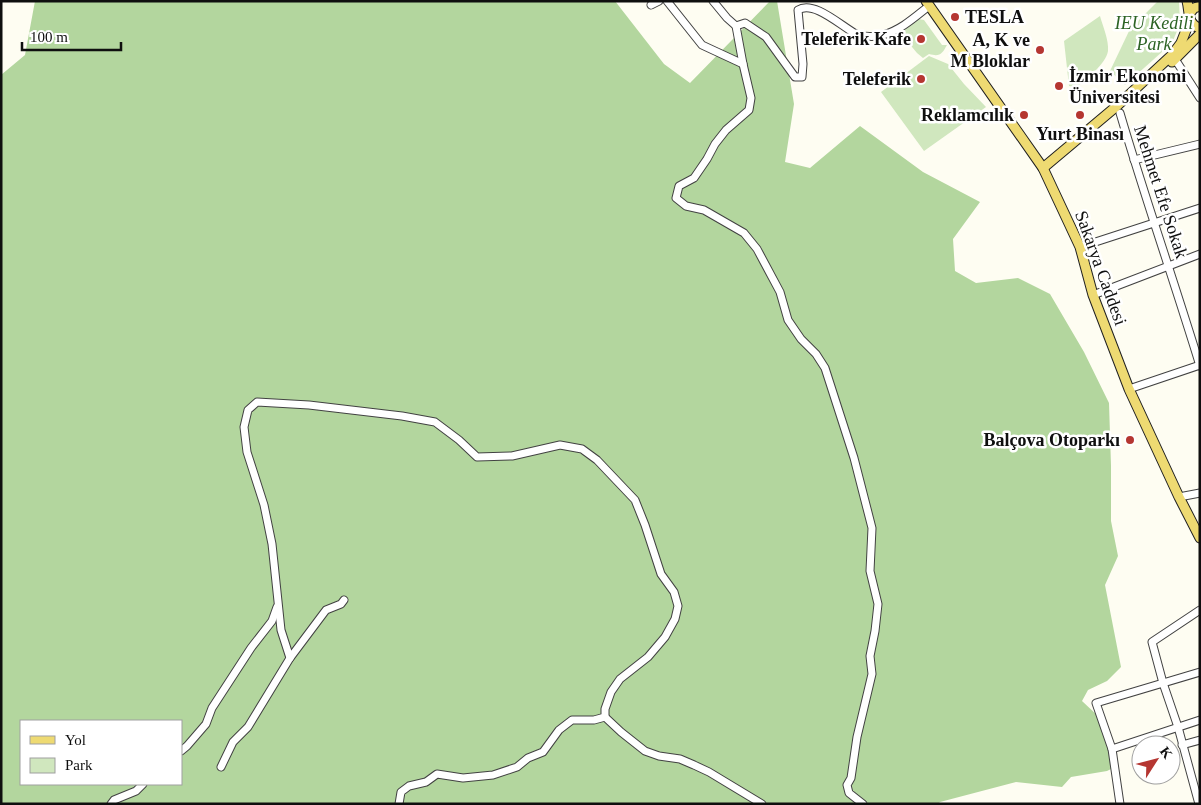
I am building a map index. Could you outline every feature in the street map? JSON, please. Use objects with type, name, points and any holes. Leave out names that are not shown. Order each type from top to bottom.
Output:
[{"type":"main road","points":[[1187,1],[1194,26],[1200,28]]},
{"type":"main road","name":"Sakarya Caddesi","points":[[928,3],[1043,168],[1080,247],[1093,295],[1129,388],[1200,538]]},
{"type":"main road","points":[[1174,58],[1194,8],[1200,6]]},
{"type":"main road","points":[[1043,168],[1200,34]]},
{"type":"street","points":[[651,5],[659,1]]},
{"type":"street","points":[[667,1],[702,45],[742,64]]},
{"type":"street","points":[[713,1],[726,18],[736,26],[742,64],[751,98],[749,110],[726,130],[694,178],[679,186],[676,198],[686,206],[704,210],[744,233],[757,248],[780,292],[788,320],[825,368],[854,458],[872,528],[870,571],[878,604],[870,656],[872,674],[857,737],[851,778],[847,785],[849,793],[863,804]]},
{"type":"street","points":[[736,26],[746,23],[766,38],[795,77],[802,77],[803,64],[798,10],[800,4],[811,6],[826,14],[858,35],[881,36],[902,27],[928,3]]},
{"type":"street","points":[[1174,58],[1200,98]]},
{"type":"street","name":"Mehmet Efe Sokak","points":[[1120,113],[1153,223],[1169,266],[1200,366]]},
{"type":"street","points":[[1134,160],[1200,144]]},
{"type":"street","points":[[1080,247],[1200,208]]},
{"type":"street","points":[[1093,295],[1200,254]]},
{"type":"street","points":[[1129,388],[1200,366]]},
{"type":"street","points":[[290,658],[281,630],[272,544],[264,505],[247,452],[244,426],[248,410],[257,402],[309,405],[402,416],[435,422],[478,457],[512,456],[560,445],[582,449],[597,460],[634,500],[645,525],[660,574],[674,592],[678,606],[675,619],[665,637],[648,657],[620,679],[611,692],[605,709],[605,717],[645,751],[694,764],[762,804]]},
{"type":"street","points":[[1179,497],[1200,493]]},
{"type":"street","points":[[221,767],[233,742],[248,727],[290,658],[326,610],[341,604],[344,600]]},
{"type":"street","points":[[182,750],[206,724],[212,708],[246,655],[272,621],[279,603]]},
{"type":"street","points":[[1199,804],[1152,642],[1200,610]]},
{"type":"street","points":[[1120,804],[1112,749],[1096,703],[1200,672]]},
{"type":"street","points":[[399,804],[401,792],[409,786],[426,782],[437,774],[462,778],[493,775],[517,767],[528,758],[543,752],[559,730],[572,720],[594,720],[605,717]]},
{"type":"street","points":[[1112,749],[1200,720]]},
{"type":"street","points":[[1182,745],[1200,740]]},
{"type":"street","points":[[111,804],[114,800],[136,791],[143,785]]},
{"type":"green space","points":[[35,1],[615,1],[664,64],[690,83],[770,1],[777,1],[794,104],[785,162],[810,168],[860,126],[923,172],[980,202],[953,239],[955,271],[976,283],[1018,278],[1050,294],[1084,352],[1109,403],[1111,521],[1118,556],[1105,585],[1121,667],[1107,681],[1088,690],[1082,701],[1098,716],[1115,767],[1107,771],[1071,777],[1062,787],[1016,782],[938,804],[1,804],[1,75],[25,55]]},
{"type":"green space","name":"IEU Kedili Park","points":[[1158,1],[1179,1],[1180,24],[1172,43],[1125,85],[1110,71],[1130,29]]},
{"type":"green space","points":[[1100,16],[1108,42],[1108,51],[1104,61],[1077,87],[1069,86],[1064,41]]},
{"type":"green space","name":"Teleferik Kafe","points":[[918,19],[924,20],[942,45],[947,45],[940,54],[929,54],[923,58],[902,35],[908,25]]},
{"type":"green space","points":[[929,56],[948,64],[986,107],[924,151],[881,92]]},
{"type":"place","name":"TESLA","points":[[955,17]]},
{"type":"place","name":"Teleferik Kafe","points":[[921,39]]},
{"type":"place","name":"A, K ve M Bloklar","points":[[1040,50]]},
{"type":"place","name":"Teleferik","points":[[921,79]]},
{"type":"place","name":"İzmir Ekonomi Üniversitesi","points":[[1059,86]]},
{"type":"place","name":"Reklamcılık","points":[[1024,115]]},
{"type":"place","name":"Yurt Binası","points":[[1080,115]]},
{"type":"place","name":"Balçova Otoparkı","points":[[1130,440]]}]
